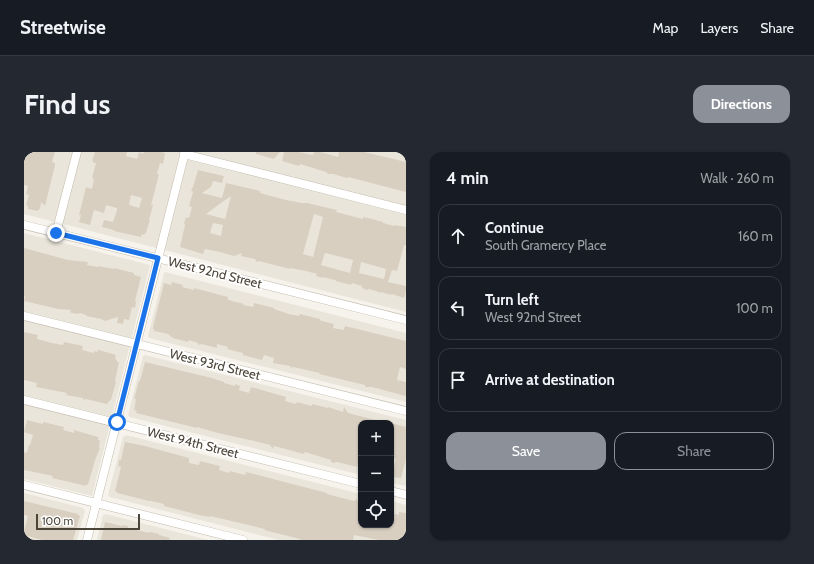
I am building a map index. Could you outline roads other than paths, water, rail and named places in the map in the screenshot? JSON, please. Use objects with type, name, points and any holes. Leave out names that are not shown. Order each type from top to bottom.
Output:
[{"type":"street","points":[[56,233],[77,152]]},
{"type":"street","points":[[88,540],[184,153],[406,210]]},
{"type":"street","name":"West 92nd Street","points":[[24,224],[406,320]]},
{"type":"street","name":"West 93rd Street","points":[[24,316],[406,411]]},
{"type":"street","name":"West 94th Street","points":[[24,400],[358,483]]},
{"type":"street","points":[[24,485],[243,540]]},
{"type":"street","points":[[394,492],[406,495]]}]
